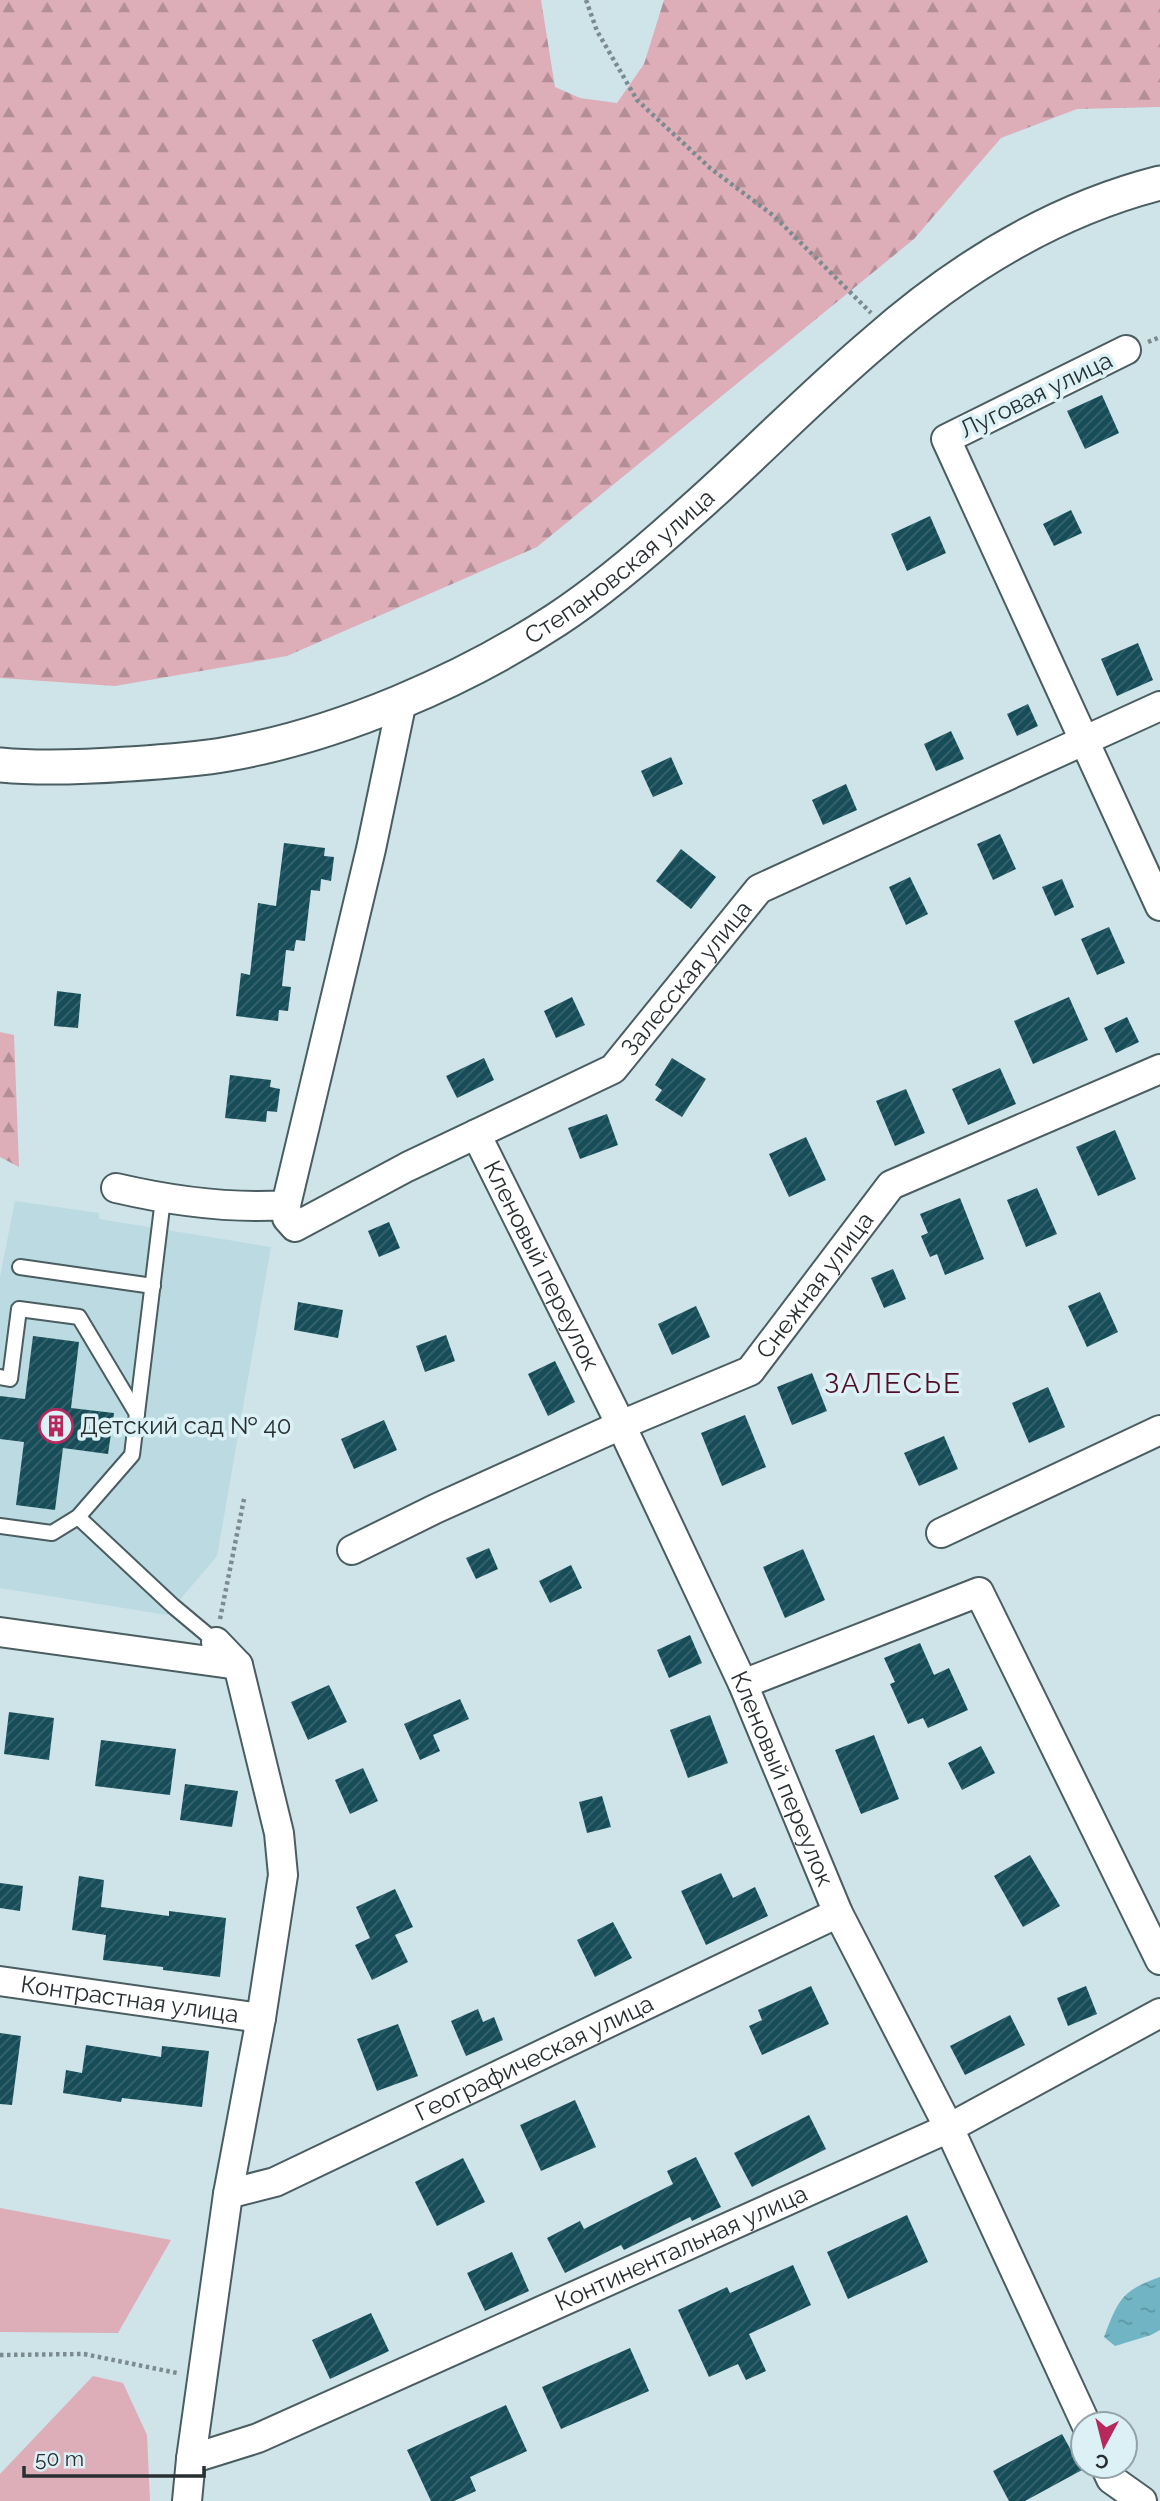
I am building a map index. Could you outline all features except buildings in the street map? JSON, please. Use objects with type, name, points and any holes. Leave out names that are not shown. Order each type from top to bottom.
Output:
[{"type":"street","name":"Степановская улица","points":[[0,765],[93,766],[226,755],[273,745],[330,728],[402,701],[514,646],[559,618],[688,515],[889,330],[970,271],[1025,236],[1086,207],[1125,192],[1160,183]]},
{"type":"street","name":"Луговая улица","points":[[1085,741],[946,439],[1126,351]]},
{"type":"street","points":[[116,1188],[163,1199],[250,1208],[291,1216],[402,701]]},
{"type":"street","name":"Залесская улица","points":[[291,1216],[407,1167],[613,1069],[760,889],[1160,706]]},
{"type":"street","points":[[1085,741],[1160,906]]},
{"type":"street","name":"Снежная улица","points":[[352,1550],[435,1509],[621,1425],[750,1371],[891,1185],[1160,1069]]},
{"type":"street","name":"Кленовый переулок","points":[[476,1134],[621,1425],[743,1684],[838,1913],[949,2128],[1080,2410]]},
{"type":"street","points":[[941,1533],[1160,1430]]},
{"type":"street","points":[[743,1684],[979,1592],[1160,1960]]},
{"type":"street","points":[[0,1632],[238,1665]]},
{"type":"street","points":[[187,2501],[228,2194],[261,2018],[283,1875],[279,1833],[238,1665],[216,1642]]},
{"type":"street","name":"Географическая улица","points":[[228,2194],[275,2182],[838,1913]]},
{"type":"street","name":"Контрастная улица","points":[[0,1981],[261,2018]]},
{"type":"street","name":"Континентальная улица","points":[[191,2459],[258,2438],[949,2128],[1160,2013]]},
{"type":"street","points":[[1109,2482],[1142,2501]]},
{"type":"lane","points":[[0,1526],[52,1533],[78,1517],[132,1455],[163,1199]]},
{"type":"lane","points":[[20,1267],[153,1286]]},
{"type":"lane","points":[[0,1377],[10,1379],[19,1308],[79,1317],[137,1414]]},
{"type":"lane","points":[[78,1517],[173,1606],[216,1642]]},
{"type":"path","points":[[586,0],[597,31],[637,100],[710,168],[774,216],[889,330]]},
{"type":"path","points":[[216,1642],[244,1499]]},
{"type":"path","points":[[0,2354],[84,2354],[202,2378]]},
{"type":"shaded area","points":[[15,1201],[99,1213],[99,1219],[271,1247],[217,1556],[167,1615],[0,1588],[0,1277]]},
{"type":"green space","points":[[0,0],[541,0],[555,87],[580,98],[617,103],[644,64],[664,0],[1160,0],[1160,107],[1077,109],[1001,138],[914,239],[537,547],[287,656],[115,686],[0,678]]},
{"type":"green space","points":[[0,1032],[14,1035],[19,1167],[0,1157]]},
{"type":"green space","points":[[0,2208],[171,2240],[118,2333],[0,2332]]},
{"type":"green space","points":[[93,2376],[123,2383],[147,2435],[150,2501],[0,2501],[0,2474]]},
{"type":"water","points":[[1160,2277],[1160,2330],[1115,2346],[1104,2337],[1118,2305],[1129,2292]]},
{"type":"place","name":"Детский сад № 40","points":[[56,1426]]},
{"type":"district","name":"ЗАЛЕСЬЕ","points":[[893,1383]]}]
